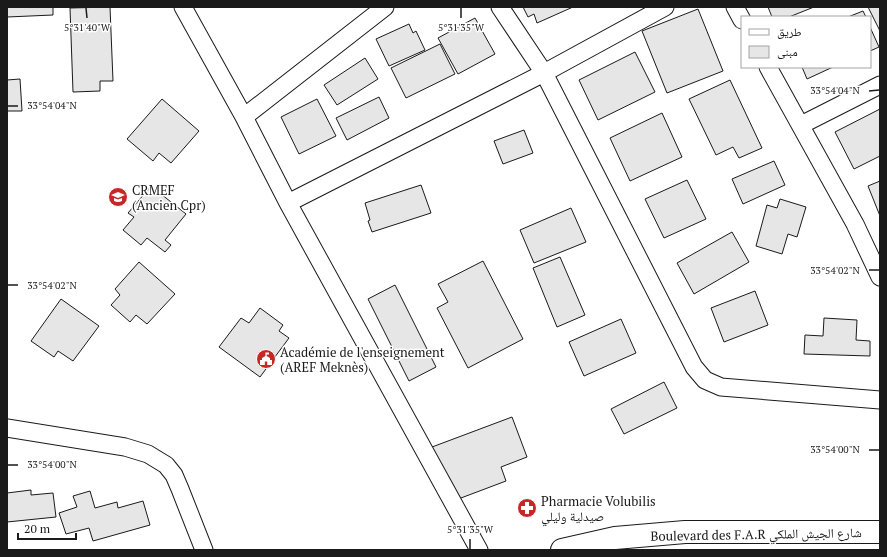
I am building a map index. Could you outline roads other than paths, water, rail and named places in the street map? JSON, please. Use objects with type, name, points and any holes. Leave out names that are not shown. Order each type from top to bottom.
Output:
[{"type":"main road","name":"Boulevard des F.A.R شارع الجيش الملكي","points":[[562,550],[615,538],[685,532],[880,532]]},
{"type":"street","points":[[184,7],[244,117],[288,203],[479,550]]},
{"type":"street","points":[[500,7],[544,73],[694,367],[705,380],[721,387],[880,400]]},
{"type":"street","points":[[288,203],[544,73],[665,7]]},
{"type":"street","points":[[734,7],[741,18]]},
{"type":"street","points":[[244,117],[377,9]]},
{"type":"street","points":[[769,68],[801,124],[878,270]]},
{"type":"street","points":[[801,124],[880,85]]},
{"type":"street","points":[[7,428],[125,447],[148,454],[166,466],[174,475],[204,550]]},
{"type":"place","name":"CRMEF (Ancien Cpr)","points":[[118,197]]},
{"type":"place","name":"Académie de l'enseignement (AREF Meknès)","points":[[266,359]]},
{"type":"place","name":"Pharmacie Volubilis صيدلية وليلي","points":[[527,508]]}]
